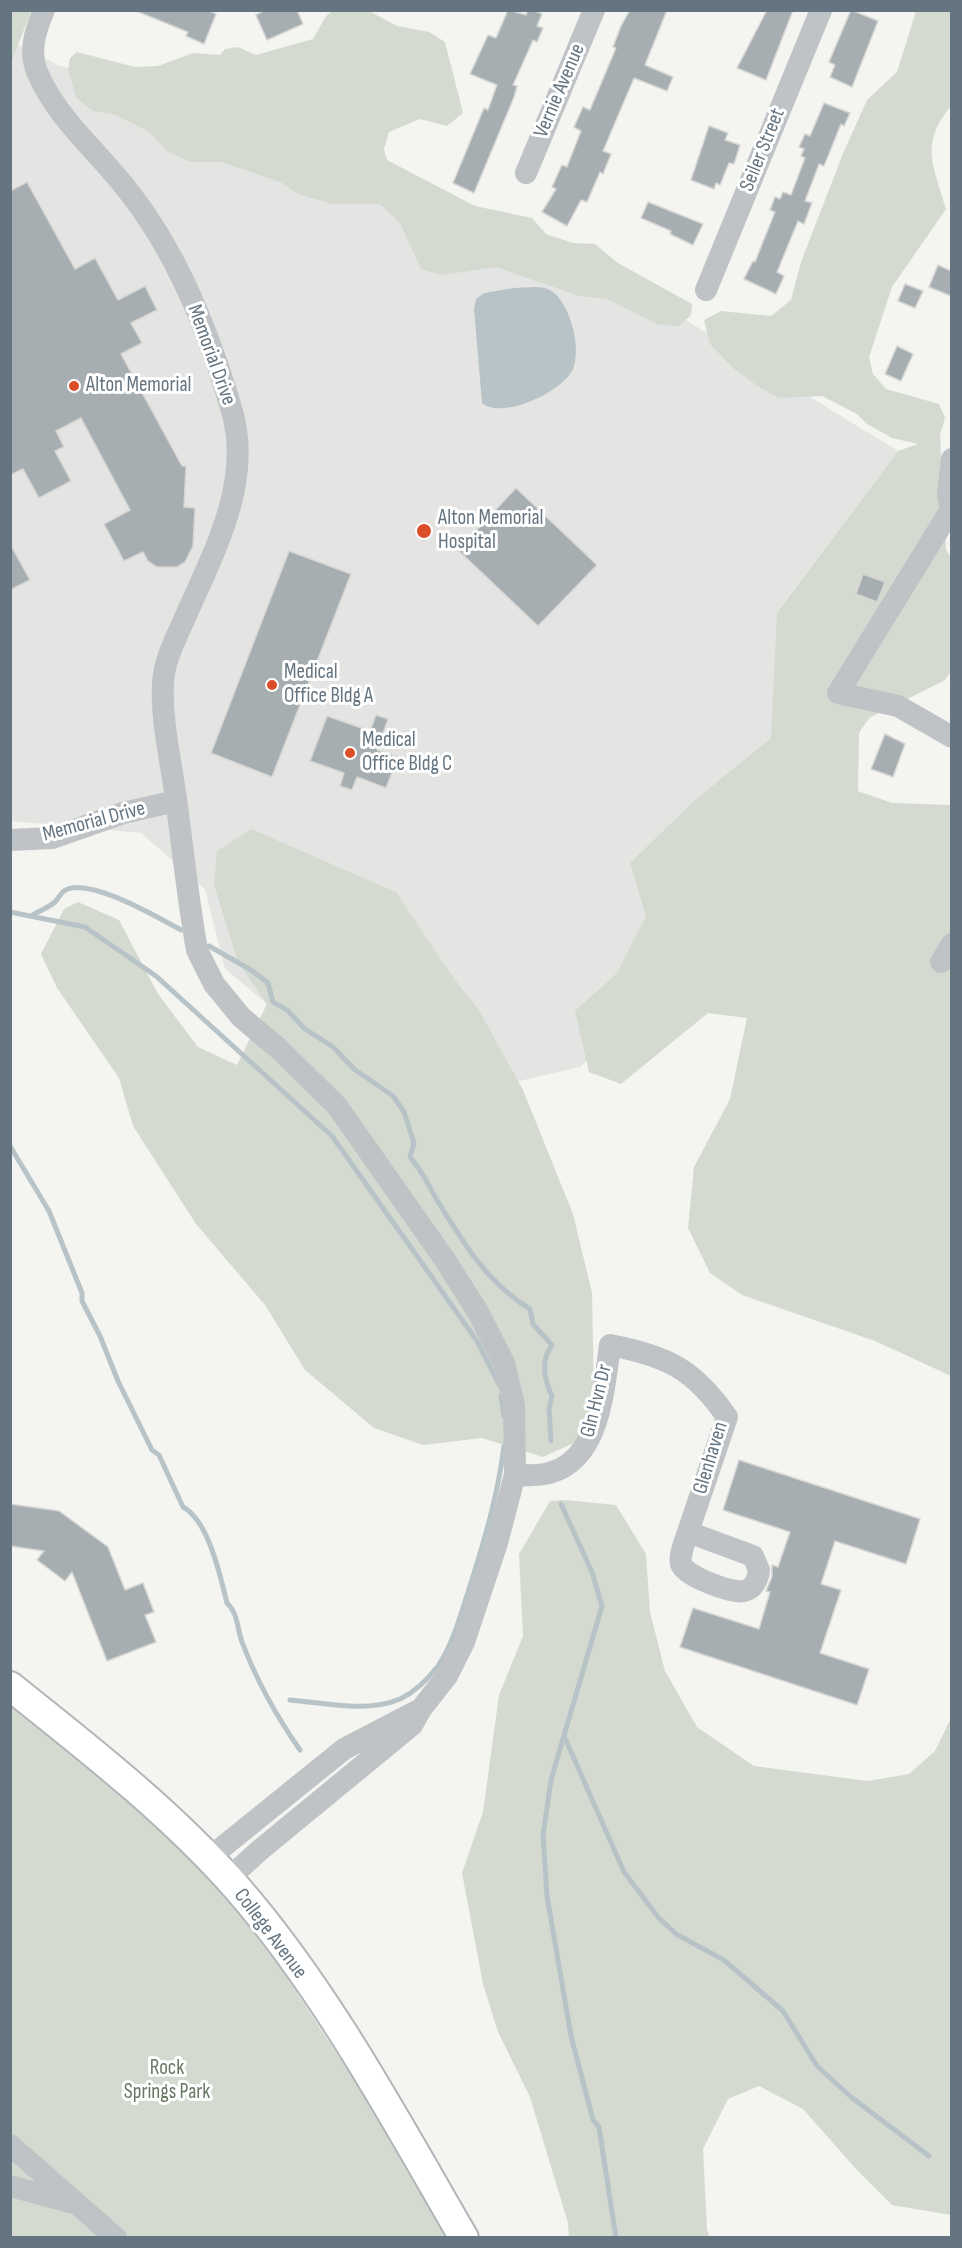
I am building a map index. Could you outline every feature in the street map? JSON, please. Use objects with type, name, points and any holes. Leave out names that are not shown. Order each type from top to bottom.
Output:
[{"type":"main road","name":"College Avenue","points":[[10,1686],[117,1772],[209,1858],[267,1926],[316,1995],[396,2121],[464,2238]]},
{"type":"street","name":"Memorial Drive","points":[[44,10],[33,45],[38,75],[64,115],[126,187],[175,264],[201,323],[234,419],[238,463],[235,491],[224,524],[170,651],[163,681],[167,736],[197,950],[214,984],[241,1017],[279,1049],[337,1106],[445,1260],[478,1312],[504,1363],[514,1404],[515,1474],[497,1543],[464,1642],[447,1676],[421,1709],[412,1725],[228,1879]]},
{"type":"street","name":"Vernie Avenue","points":[[526,172],[594,10]]},
{"type":"street","name":"Seiler Street","points":[[706,290],[821,10]]},
{"type":"street","points":[[951,459],[948,494],[951,514],[838,693],[898,706],[951,737]]},
{"type":"street","name":"Memorial Drive","points":[[10,840],[52,837],[123,813],[176,801]]},
{"type":"street","name":"Gln Hvn Dr","points":[[515,1474],[549,1475],[568,1466],[585,1449],[604,1393],[610,1345]]},
{"type":"street","name":"Glenhaven","points":[[610,1345],[653,1354],[680,1366],[703,1386],[727,1417],[688,1532]]},
{"type":"street","points":[[209,1858],[344,1749],[421,1709]]},
{"type":"street","points":[[10,2145],[116,2238]]},
{"type":"street","points":[[10,2186],[78,2204]]},
{"type":"shaded area","name":"Alton Memorial Hospital","points":[[10,41],[58,65],[409,185],[616,277],[898,451],[777,611],[821,681],[660,995],[580,1067],[394,1110],[225,969],[205,889],[141,833],[11,821]]},
{"type":"shaded area","points":[[514,288],[542,288],[550,290],[557,296],[572,326],[575,338],[575,360],[573,369],[567,378],[545,394],[517,406],[491,407],[482,403],[474,309],[476,299],[484,293]]},
{"type":"green space","points":[[10,11],[31,11],[11,64]]},
{"type":"green space","points":[[333,11],[369,11],[397,26],[429,32],[445,42],[463,113],[447,126],[420,119],[389,132],[384,149],[387,160],[475,206],[532,218],[546,234],[573,243],[595,244],[618,263],[692,304],[691,315],[679,326],[659,325],[607,299],[579,296],[496,267],[442,275],[421,269],[400,223],[380,204],[331,204],[298,194],[280,182],[221,162],[191,162],[168,152],[149,132],[116,115],[93,111],[76,97],[68,69],[70,58],[77,52],[135,67],[158,66],[193,53],[220,55],[225,49],[238,47],[256,55],[313,39],[326,16]]},
{"type":"green space","points":[[916,11],[951,11],[951,106],[935,132],[932,144],[934,168],[946,209],[892,287],[869,357],[873,374],[886,389],[939,404],[945,418],[940,435],[946,549],[951,558],[951,671],[945,680],[869,718],[859,733],[858,791],[892,803],[951,805],[951,1376],[875,1341],[742,1295],[710,1273],[688,1228],[694,1167],[730,1099],[747,1018],[708,1013],[621,1084],[589,1072],[575,1011],[617,973],[646,916],[630,863],[694,801],[771,738],[777,612],[898,451],[918,444],[892,438],[867,424],[857,414],[822,396],[779,398],[759,387],[734,369],[710,344],[704,320],[721,311],[771,316],[791,300],[801,262],[844,151],[867,100],[897,72]]},
{"type":"green space","points":[[251,829],[396,892],[455,980],[479,1010],[523,1090],[573,1214],[592,1293],[594,1400],[576,1442],[543,1457],[482,1438],[423,1445],[374,1428],[305,1370],[265,1305],[196,1224],[133,1126],[119,1078],[57,988],[41,954],[64,909],[78,902],[119,920],[158,994],[198,1047],[237,1065],[267,1004],[238,962],[214,885],[217,851]]},
{"type":"green space","points":[[565,1500],[616,1505],[646,1554],[650,1612],[665,1671],[697,1727],[754,1766],[868,1781],[909,1774],[935,1751],[951,1718],[951,2215],[892,2205],[855,2168],[803,2109],[759,2086],[728,2099],[703,2149],[707,2230],[710,2237],[569,2237],[568,2223],[530,2097],[498,2032],[483,1984],[462,1873],[483,1812],[499,1695],[523,1636],[519,1554],[550,1501]]},
{"type":"green space","name":"Rock Springs Park","points":[[10,1706],[141,1810],[215,1882],[286,1976],[408,2162],[451,2237],[11,2237]]},
{"type":"building","points":[[208,10],[216,14],[204,44],[186,36],[188,32],[136,11]]},
{"type":"building","points":[[265,10],[297,10],[303,24],[267,40],[256,15]]},
{"type":"building","points":[[508,10],[526,15],[528,10],[533,10],[542,14],[537,26],[543,28],[537,42],[533,40],[513,85],[517,86],[514,97],[474,193],[453,183],[484,108],[488,110],[497,85],[470,74],[488,35],[496,38]]},
{"type":"building","points":[[630,10],[667,10],[645,65],[673,77],[667,91],[634,78],[603,151],[611,154],[603,174],[600,172],[587,202],[581,200],[567,226],[542,212],[556,189],[552,187],[562,165],[567,167],[581,131],[574,127],[583,107],[590,110],[616,48],[613,47],[621,26]]},
{"type":"building","points":[[767,10],[793,10],[766,80],[737,68]]},
{"type":"building","points":[[851,10],[878,21],[852,87],[830,77],[835,65],[829,62]]},
{"type":"building","points":[[824,103],[850,113],[844,126],[841,124],[824,166],[819,164],[805,201],[812,203],[804,224],[798,221],[777,272],[784,276],[776,294],[744,279],[753,261],[755,262],[775,212],[770,210],[775,197],[780,199],[783,192],[791,195],[805,158],[801,156],[804,149],[799,147],[805,134],[810,136]]},
{"type":"building","points":[[709,126],[728,133],[725,140],[740,145],[734,164],[729,163],[720,185],[716,183],[714,189],[691,180]]},
{"type":"building","name":"Alton Memorial","points":[[27,182],[75,269],[95,258],[118,300],[145,286],[157,310],[131,323],[142,343],[121,354],[182,466],[186,466],[184,507],[195,508],[193,546],[185,562],[177,567],[157,567],[148,561],[143,552],[124,561],[104,524],[130,510],[81,418],[56,431],[64,447],[55,451],[71,481],[39,498],[23,469],[10,475],[10,191]]},
{"type":"building","points":[[648,202],[703,224],[693,245],[670,234],[671,231],[641,218]]},
{"type":"building","points":[[938,265],[951,271],[951,296],[929,287]]},
{"type":"building","points":[[905,284],[923,291],[915,308],[898,301]]},
{"type":"building","points":[[897,346],[913,354],[901,381],[885,374]]},
{"type":"building","points":[[516,488],[597,565],[538,626],[458,550]]},
{"type":"building","points":[[10,544],[30,580],[10,590]]},
{"type":"building","name":"Medical Office Bldg A","points":[[289,551],[351,574],[272,777],[211,753]]},
{"type":"building","points":[[863,574],[885,582],[877,602],[856,594]]},
{"type":"building","name":"Medical Office Bldg C","points":[[376,715],[388,719],[377,750],[398,757],[386,788],[357,777],[352,790],[340,786],[344,773],[310,761],[327,716],[370,731]]},
{"type":"building","points":[[885,734],[905,744],[893,777],[871,769]]},
{"type":"building","points":[[739,1460],[920,1519],[906,1564],[835,1541],[821,1584],[841,1590],[820,1653],[869,1669],[857,1705],[680,1647],[693,1608],[759,1629],[770,1592],[766,1591],[772,1577],[772,1565],[778,1567],[790,1532],[723,1510]]},
{"type":"building","points":[[10,1504],[59,1511],[108,1547],[125,1590],[143,1583],[154,1612],[145,1615],[156,1642],[107,1661],[72,1572],[65,1581],[37,1560],[44,1551],[10,1546]]},
{"type":"waterway","points":[[31,916],[56,901],[64,891],[74,888],[88,889],[122,900],[181,930]]},
{"type":"waterway","points":[[10,912],[85,927],[156,976],[332,1136],[477,1341],[499,1384]]},
{"type":"waterway","points":[[209,946],[251,970],[268,983],[273,1002],[287,1010],[305,1029],[333,1047],[354,1069],[393,1096],[404,1112],[414,1143],[410,1157],[456,1231],[488,1274],[515,1299],[530,1309],[533,1324],[552,1345],[546,1357],[544,1370],[552,1396],[549,1409],[551,1441]]},
{"type":"waterway","points":[[10,1146],[49,1211],[82,1293],[82,1301],[152,1450],[159,1455],[183,1507],[192,1514],[207,1536],[227,1603],[235,1616],[242,1642],[254,1670],[268,1698],[300,1750]]},
{"type":"waterway","points":[[501,1396],[504,1416]]},
{"type":"waterway","points":[[290,1700],[346,1706],[387,1703],[411,1693],[434,1671],[452,1639],[475,1571],[494,1500],[504,1446]]},
{"type":"waterway","points":[[561,1504],[592,1572],[602,1606],[551,1780],[543,1835],[547,1896],[571,2036],[593,2120],[599,2127],[616,2238]]},
{"type":"waterway","points":[[565,1738],[624,1872],[658,1917],[676,1934],[724,1960],[783,2011],[817,2066],[851,2097],[929,2156]]},
{"type":"place","name":"Alton Memorial","points":[[74,386]]},
{"type":"place","name":"Alton Memorial Hospital","points":[[424,531]]},
{"type":"place","name":"Medical Office Bldg A","points":[[272,685]]},
{"type":"place","name":"Medical Office Bldg C","points":[[350,753]]}]
